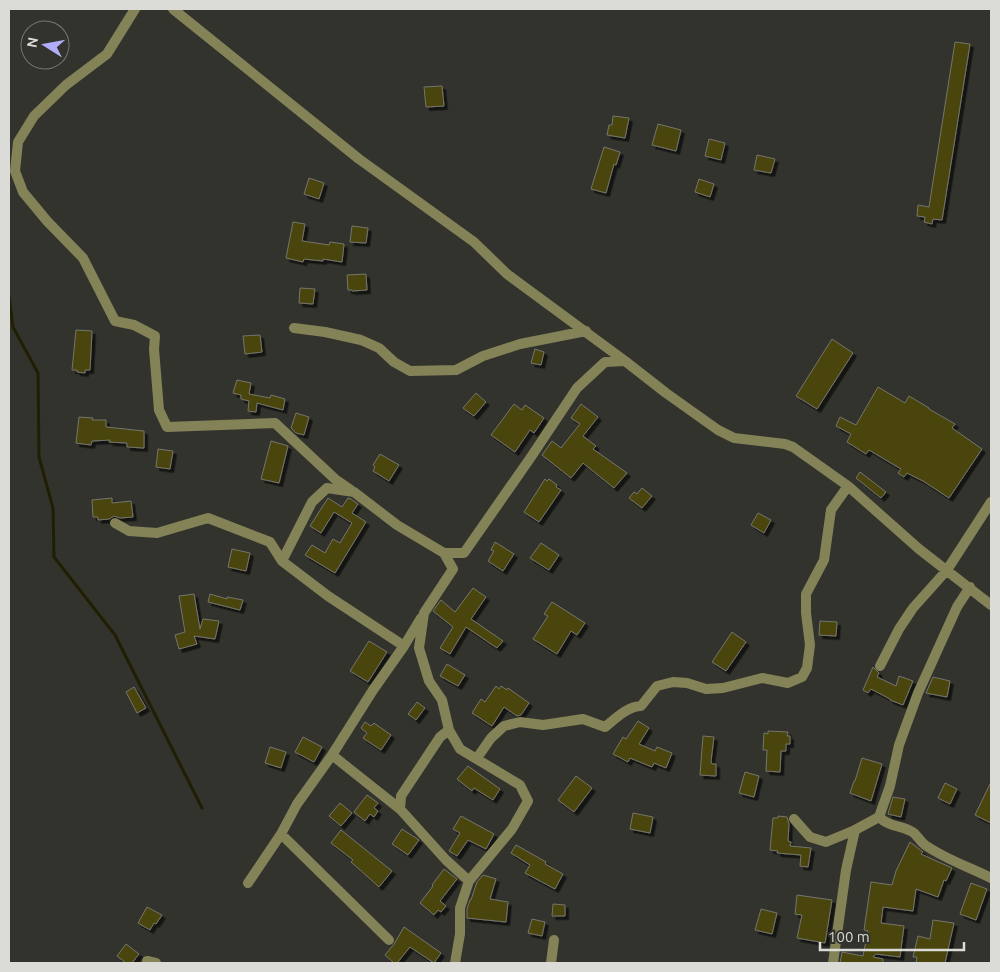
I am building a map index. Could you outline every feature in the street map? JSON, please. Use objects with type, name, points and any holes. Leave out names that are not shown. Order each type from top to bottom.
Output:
[{"type":"street","points":[[135,9],[107,54],[66,86],[34,116],[18,142],[15,171],[23,192],[82,258],[116,321],[134,325],[155,336],[154,349],[159,410],[167,427],[275,423],[335,479],[397,525],[444,553],[464,553],[532,457],[577,388],[605,362],[625,361]]},
{"type":"street","points":[[173,9],[359,159],[474,242],[507,274],[718,430],[734,438],[785,444],[793,447],[848,486],[920,549],[991,605]]},
{"type":"street","points":[[294,328],[325,332],[361,340],[379,348],[394,362],[410,371],[456,370],[483,356],[520,344],[586,332]]},
{"type":"street","points":[[477,758],[491,738],[504,726],[520,722],[542,725],[583,719],[605,727],[621,715],[641,706],[657,686],[673,682],[688,683],[706,689],[723,688],[762,678],[788,683],[802,677],[807,668],[810,644],[806,613],[806,594],[824,560],[831,510],[848,486]]},
{"type":"street","points":[[282,561],[312,502],[327,488],[354,492]]},
{"type":"street","points":[[880,666],[899,629],[913,608],[947,570],[991,502]]},
{"type":"street","points":[[115,523],[129,531],[157,533],[208,518],[270,542],[282,561],[328,596],[404,646]]},
{"type":"street","points":[[248,883],[281,834],[296,804],[332,755],[452,569],[444,553]]},
{"type":"street","points":[[794,819],[810,837],[826,842],[879,817],[890,786],[899,745],[918,694],[957,607],[970,587]]},
{"type":"street","points":[[424,613],[419,648],[429,680],[442,700],[448,730],[460,749],[520,785],[528,802],[512,829],[469,881],[460,908],[460,934],[455,963]]},
{"type":"street","points":[[400,809],[401,796],[440,737],[448,730]]},
{"type":"street","points":[[332,755],[400,809],[446,860],[469,881]]},
{"type":"street","points":[[879,817],[885,823],[906,829],[914,834],[923,844],[991,878]]},
{"type":"street","points":[[833,963],[846,870],[854,830]]},
{"type":"street","points":[[281,834],[389,940]]},
{"type":"street","points":[[551,963],[554,940]]},
{"type":"building","points":[[955,42],[970,44],[942,220],[933,219],[932,224],[924,222],[925,217],[917,216],[918,205],[929,207]]},
{"type":"building","points":[[442,86],[444,106],[426,107],[424,87]]},
{"type":"building","points":[[613,116],[629,118],[625,138],[607,135],[609,125],[612,125]]},
{"type":"building","points":[[658,124],[681,130],[676,151],[652,145]]},
{"type":"building","points":[[709,139],[725,143],[721,160],[705,156]]},
{"type":"building","points":[[604,147],[620,152],[616,165],[614,164],[606,193],[591,189]]},
{"type":"building","points":[[757,155],[775,159],[771,173],[754,170]]},
{"type":"building","points":[[309,178],[324,183],[319,199],[304,194]]},
{"type":"building","points":[[699,179],[714,184],[710,197],[695,192]]},
{"type":"building","points":[[293,222],[305,224],[302,241],[329,245],[330,242],[344,244],[342,262],[304,259],[303,262],[286,258]]},
{"type":"building","points":[[352,226],[368,228],[366,243],[350,242]]},
{"type":"building","points":[[366,274],[367,290],[348,290],[347,275]]},
{"type":"building","points":[[300,288],[315,289],[313,304],[299,303]]},
{"type":"building","points":[[76,330],[92,331],[90,370],[85,370],[85,373],[72,370]]},
{"type":"building","points":[[260,335],[262,352],[245,354],[243,336]]},
{"type":"building","points":[[832,339],[853,353],[817,409],[796,396]]},
{"type":"building","points":[[535,349],[544,352],[541,365],[531,363]]},
{"type":"building","points":[[237,380],[251,383],[249,394],[270,398],[271,395],[285,399],[283,410],[257,403],[256,412],[248,411],[249,401],[241,399],[241,395],[233,393]]},
{"type":"building","points":[[878,387],[905,403],[909,396],[955,424],[952,428],[982,449],[949,498],[907,473],[904,477],[898,473],[901,469],[869,450],[866,454],[847,442],[851,434],[836,426],[840,417],[856,425]]},
{"type":"building","points":[[476,393],[486,402],[474,416],[463,408]]},
{"type":"building","points":[[514,404],[522,410],[525,405],[544,418],[534,433],[530,430],[515,452],[491,435]]},
{"type":"building","points":[[581,404],[598,417],[583,436],[596,446],[593,449],[627,473],[614,488],[583,463],[571,478],[542,455],[552,441],[561,448],[580,424],[571,418]]},
{"type":"building","points":[[296,413],[309,417],[304,435],[296,433],[291,428]]},
{"type":"building","points":[[79,417],[93,418],[92,420],[106,420],[106,427],[144,431],[144,448],[127,447],[127,443],[109,442],[110,440],[92,441],[91,445],[76,443]]},
{"type":"building","points":[[271,441],[288,446],[279,483],[261,479]]},
{"type":"building","points":[[158,449],[173,451],[170,469],[156,467]]},
{"type":"building","points":[[380,454],[399,465],[389,481],[373,471],[375,467],[373,465]]},
{"type":"building","points":[[860,472],[886,492],[881,498],[856,478]]},
{"type":"building","points":[[545,479],[547,481],[549,479],[561,490],[539,522],[524,512]]},
{"type":"building","points":[[642,488],[652,496],[642,508],[629,498],[634,492],[637,494]]},
{"type":"building","points":[[112,498],[112,503],[131,501],[133,517],[120,518],[114,516],[109,519],[98,520],[98,517],[93,517],[92,500]]},
{"type":"building","points":[[328,498],[342,507],[348,498],[351,499],[358,504],[352,513],[366,522],[335,573],[305,555],[312,545],[325,553],[333,539],[340,543],[352,523],[334,512],[321,533],[310,526]]},
{"type":"building","points":[[758,513],[771,520],[764,533],[751,525]]},
{"type":"building","points":[[495,542],[514,554],[503,571],[488,561],[494,551],[491,550]]},
{"type":"building","points":[[541,543],[559,555],[549,570],[530,558]]},
{"type":"building","points":[[232,549],[250,553],[246,571],[228,567]]},
{"type":"building","points":[[473,588],[486,597],[471,619],[503,641],[497,648],[466,627],[450,654],[440,648],[453,627],[433,611],[441,600],[455,612]]},
{"type":"building","points":[[194,594],[200,629],[203,619],[219,621],[215,639],[194,636],[197,644],[179,649],[175,635],[185,632],[179,596]]},
{"type":"building","points":[[210,594],[227,599],[227,597],[243,600],[240,610],[208,602]]},
{"type":"building","points":[[552,602],[585,623],[577,635],[571,631],[557,654],[533,639],[548,616],[544,614]]},
{"type":"building","points":[[820,621],[837,622],[836,636],[819,635]]},
{"type":"building","points":[[732,632],[746,642],[726,671],[712,662]]},
{"type":"building","points":[[369,641],[387,652],[368,682],[350,671]]},
{"type":"building","points":[[447,664],[465,675],[458,686],[440,676]]},
{"type":"building","points":[[873,667],[879,673],[877,677],[896,686],[899,676],[913,681],[903,705],[871,689],[868,693],[863,690]]},
{"type":"building","points":[[933,677],[950,681],[947,697],[926,693]]},
{"type":"building","points":[[496,686],[499,689],[501,686],[507,690],[508,688],[529,703],[521,715],[517,716],[504,707],[492,726],[472,713],[481,699],[485,702]]},
{"type":"building","points":[[134,687],[146,708],[137,713],[126,692]]},
{"type":"building","points":[[417,702],[425,708],[416,720],[408,714]]},
{"type":"building","points":[[638,721],[649,728],[639,744],[655,751],[657,747],[672,753],[666,768],[654,763],[652,767],[630,758],[628,762],[613,754],[623,737],[626,739]]},
{"type":"building","points":[[365,722],[371,726],[374,723],[391,735],[381,750],[363,738],[367,733],[361,728]]},
{"type":"building","points":[[768,731],[788,732],[787,736],[790,736],[790,744],[786,744],[786,751],[781,751],[780,772],[766,771],[767,750],[763,750],[764,733],[768,734]]},
{"type":"building","points":[[703,736],[714,737],[711,761],[712,764],[716,764],[716,776],[700,775]]},
{"type":"building","points":[[303,737],[322,747],[314,762],[295,752]]},
{"type":"building","points":[[270,747],[286,752],[281,768],[265,763]]},
{"type":"building","points":[[862,758],[882,764],[871,801],[850,793]]},
{"type":"building","points":[[468,766],[500,789],[493,800],[474,788],[472,791],[457,779]]},
{"type":"building","points":[[745,772],[759,776],[754,797],[739,793]]},
{"type":"building","points":[[576,776],[592,788],[574,812],[558,800]]},
{"type":"building","points":[[991,782],[991,823],[975,815]]},
{"type":"building","points":[[945,783],[957,789],[950,804],[938,798]]},
{"type":"building","points":[[367,795],[378,803],[374,808],[378,811],[374,817],[370,814],[365,821],[354,812]]},
{"type":"building","points":[[893,797],[905,799],[901,817],[888,814]]},
{"type":"building","points":[[340,803],[352,813],[341,826],[329,816]]},
{"type":"building","points":[[633,813],[653,817],[650,833],[630,829]]},
{"type":"building","points":[[461,816],[494,834],[486,849],[468,840],[457,856],[449,851],[460,833],[453,829]]},
{"type":"building","points":[[778,816],[787,817],[790,846],[811,848],[808,867],[800,866],[801,855],[777,853],[778,851],[770,850],[773,818],[778,818]]},
{"type":"building","points":[[402,829],[419,840],[408,855],[392,844]]},
{"type":"building","points":[[341,830],[392,871],[379,887],[351,862],[353,860],[331,843]]},
{"type":"building","points":[[910,842],[923,852],[921,854],[952,868],[946,881],[944,880],[938,897],[916,889],[913,911],[883,907],[881,923],[904,926],[900,957],[876,954],[873,957],[883,959],[883,963],[840,963],[842,952],[863,956],[868,931],[864,930],[871,882],[892,885],[896,871]]},
{"type":"building","points":[[516,845],[563,874],[555,889],[525,873],[530,865],[511,853]]},
{"type":"building","points":[[444,869],[457,879],[440,901],[446,906],[441,912],[438,910],[434,915],[420,903]]},
{"type":"building","points":[[483,875],[496,879],[490,899],[508,902],[506,922],[467,918],[470,900],[477,882]]},
{"type":"building","points":[[971,883],[987,889],[976,920],[960,914]]},
{"type":"building","points":[[797,895],[832,900],[825,943],[797,938],[802,915],[795,914]]},
{"type":"building","points":[[553,904],[565,905],[565,916],[552,916]]},
{"type":"building","points":[[147,907],[162,915],[150,930],[138,923]]},
{"type":"building","points":[[761,909],[777,913],[772,934],[755,930]]},
{"type":"building","points":[[532,919],[545,922],[542,936],[528,933]]},
{"type":"building","points":[[933,920],[954,923],[945,963],[916,963],[917,957],[913,957],[918,936],[930,939]]},
{"type":"building","points":[[404,927],[441,953],[434,963],[410,947],[397,963],[394,963],[385,955]]},
{"type":"building","points":[[126,944],[139,954],[132,963],[126,963],[117,956]]},
{"type":"waterway","points":[[9,296],[13,327],[38,373],[39,457],[53,508],[54,557],[115,635],[202,808]]}]
